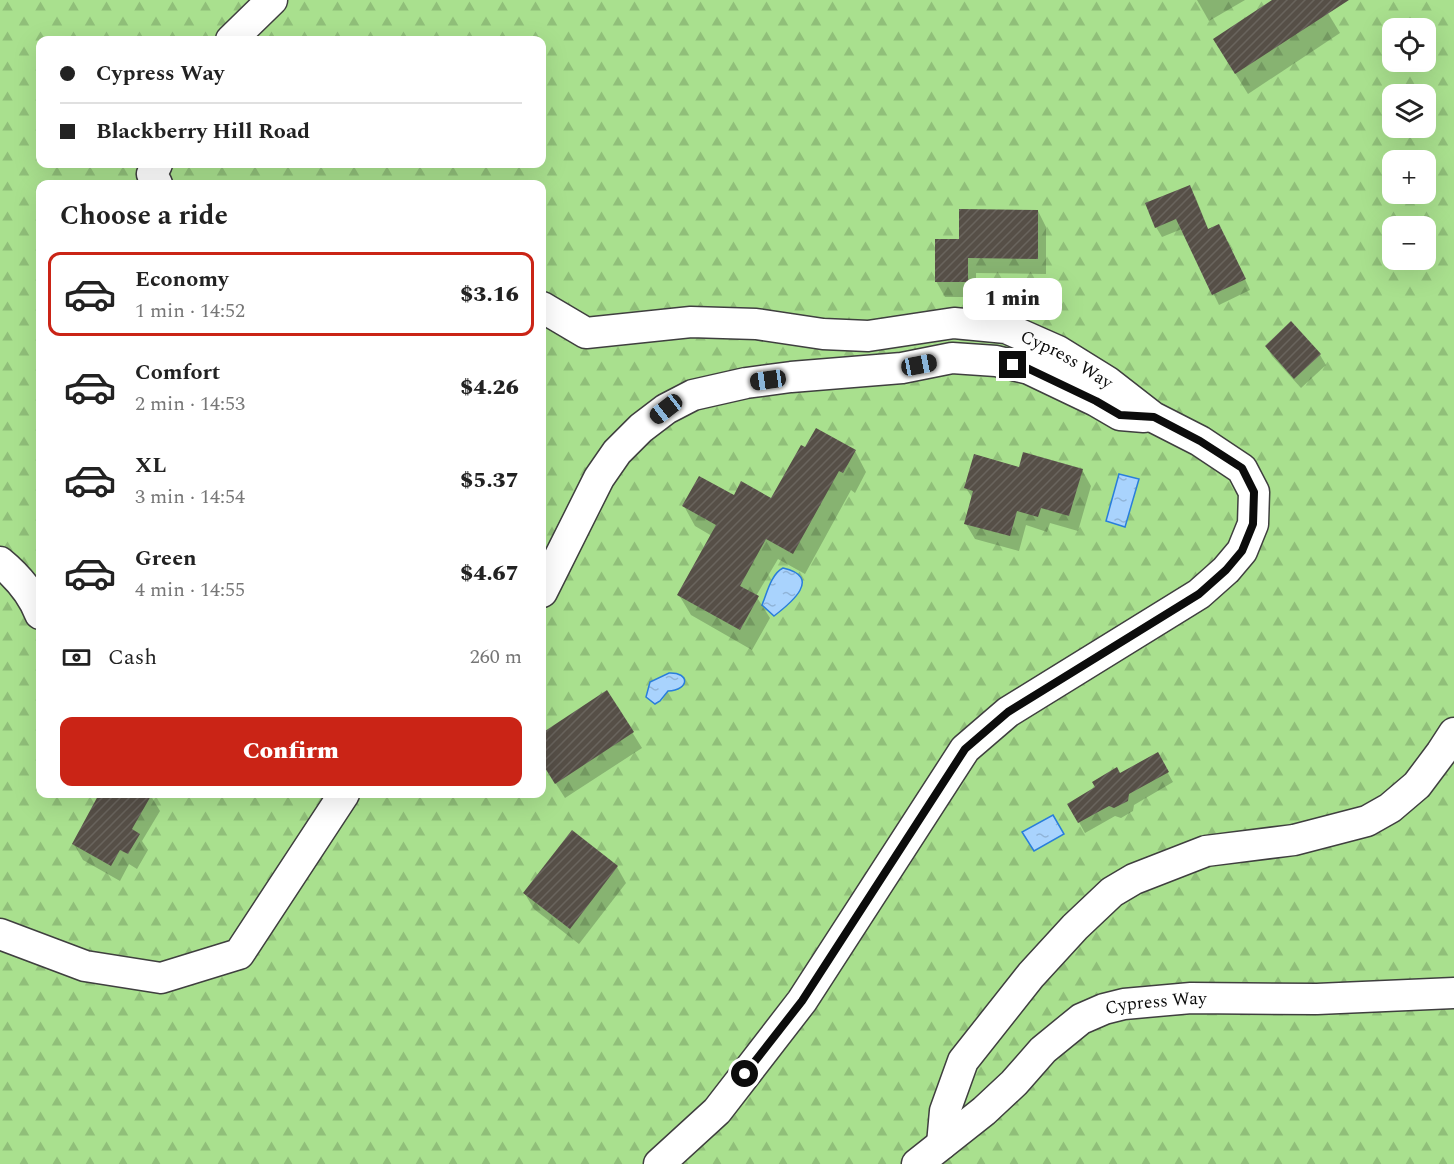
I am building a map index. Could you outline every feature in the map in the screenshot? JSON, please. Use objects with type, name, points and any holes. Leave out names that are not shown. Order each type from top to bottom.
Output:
[{"type":"street","points":[[235,36],[272,0]]},
{"type":"street","name":"Cypress Way","points":[[546,309],[586,333],[691,322],[756,324],[823,334],[868,336],[954,323],[1006,328],[1058,351],[1108,382],[1154,417],[1200,441],[1242,468],[1254,492],[1253,524],[1242,551],[1226,570],[1199,594],[1008,712],[965,749],[802,1001],[717,1111],[659,1164]]},
{"type":"street","points":[[546,578],[599,478],[617,452],[641,428],[666,409],[693,395],[746,383],[902,368],[952,358],[996,361],[1029,369],[1120,415],[1154,417]]},
{"type":"street","points":[[0,562],[13,573],[36,603]]},
{"type":"street","points":[[942,1144],[945,1111],[963,1061],[1031,975],[1075,927],[1112,892],[1134,879],[1206,851],[1294,840],[1367,821],[1390,808],[1417,785],[1442,753],[1454,733]]},
{"type":"street","points":[[0,934],[85,966],[161,978],[239,954],[341,798]]},
{"type":"street","name":"Cypress Way","points":[[917,1164],[984,1111],[1014,1083],[1043,1050],[1081,1018],[1104,1009],[1124,1004],[1191,998],[1317,999],[1454,993]]},
{"type":"green space","points":[[0,0],[1454,0],[1454,1164],[0,1164]]},
{"type":"water","points":[[1119,474],[1139,479],[1125,527],[1106,521]]},
{"type":"water","points":[[783,568],[801,577],[802,584],[795,597],[774,616],[762,605],[772,579]]},
{"type":"water","points":[[669,673],[681,675],[685,681],[684,685],[668,691],[655,704],[646,697],[650,682]]},
{"type":"water","points":[[1053,815],[1064,834],[1034,851],[1022,832]]},
{"type":"building","points":[[1272,0],[1349,0],[1235,74],[1213,39]]},
{"type":"building","points":[[1190,185],[1208,229],[1219,224],[1246,279],[1212,295],[1176,219],[1155,228],[1145,203]]},
{"type":"building","points":[[959,209],[1038,210],[1038,259],[968,258],[968,282],[935,282],[935,239],[959,239]]},
{"type":"building","points":[[1291,321],[1321,354],[1294,379],[1265,346]]},
{"type":"building","points":[[816,428],[856,450],[843,473],[839,471],[793,554],[766,539],[740,586],[759,596],[740,630],[677,595],[716,525],[682,506],[699,476],[734,495],[741,481],[771,498],[801,445],[805,447]]},
{"type":"building","points":[[1023,452],[1083,469],[1069,516],[1041,508],[1038,517],[1017,511],[1010,536],[964,524],[973,491],[964,488],[974,454],[1019,467]]},
{"type":"building","points":[[607,690],[634,732],[555,784],[546,769],[546,730]]},
{"type":"building","points":[[1158,752],[1169,772],[1129,794],[1128,801],[1114,808],[1109,806],[1078,823],[1067,804],[1095,787],[1092,782],[1117,767],[1120,773]]},
{"type":"building","points":[[97,798],[150,798],[132,829],[140,834],[128,854],[120,850],[111,866],[72,844]]},
{"type":"building","points":[[572,830],[618,866],[570,929],[523,893]]},
{"type":"route","points":[[745,1074],[802,1001],[965,749],[1008,712],[1199,594],[1226,570],[1242,551],[1253,524],[1254,492],[1242,468],[1200,441],[1154,417],[1120,415],[1029,369],[1013,365]]}]
